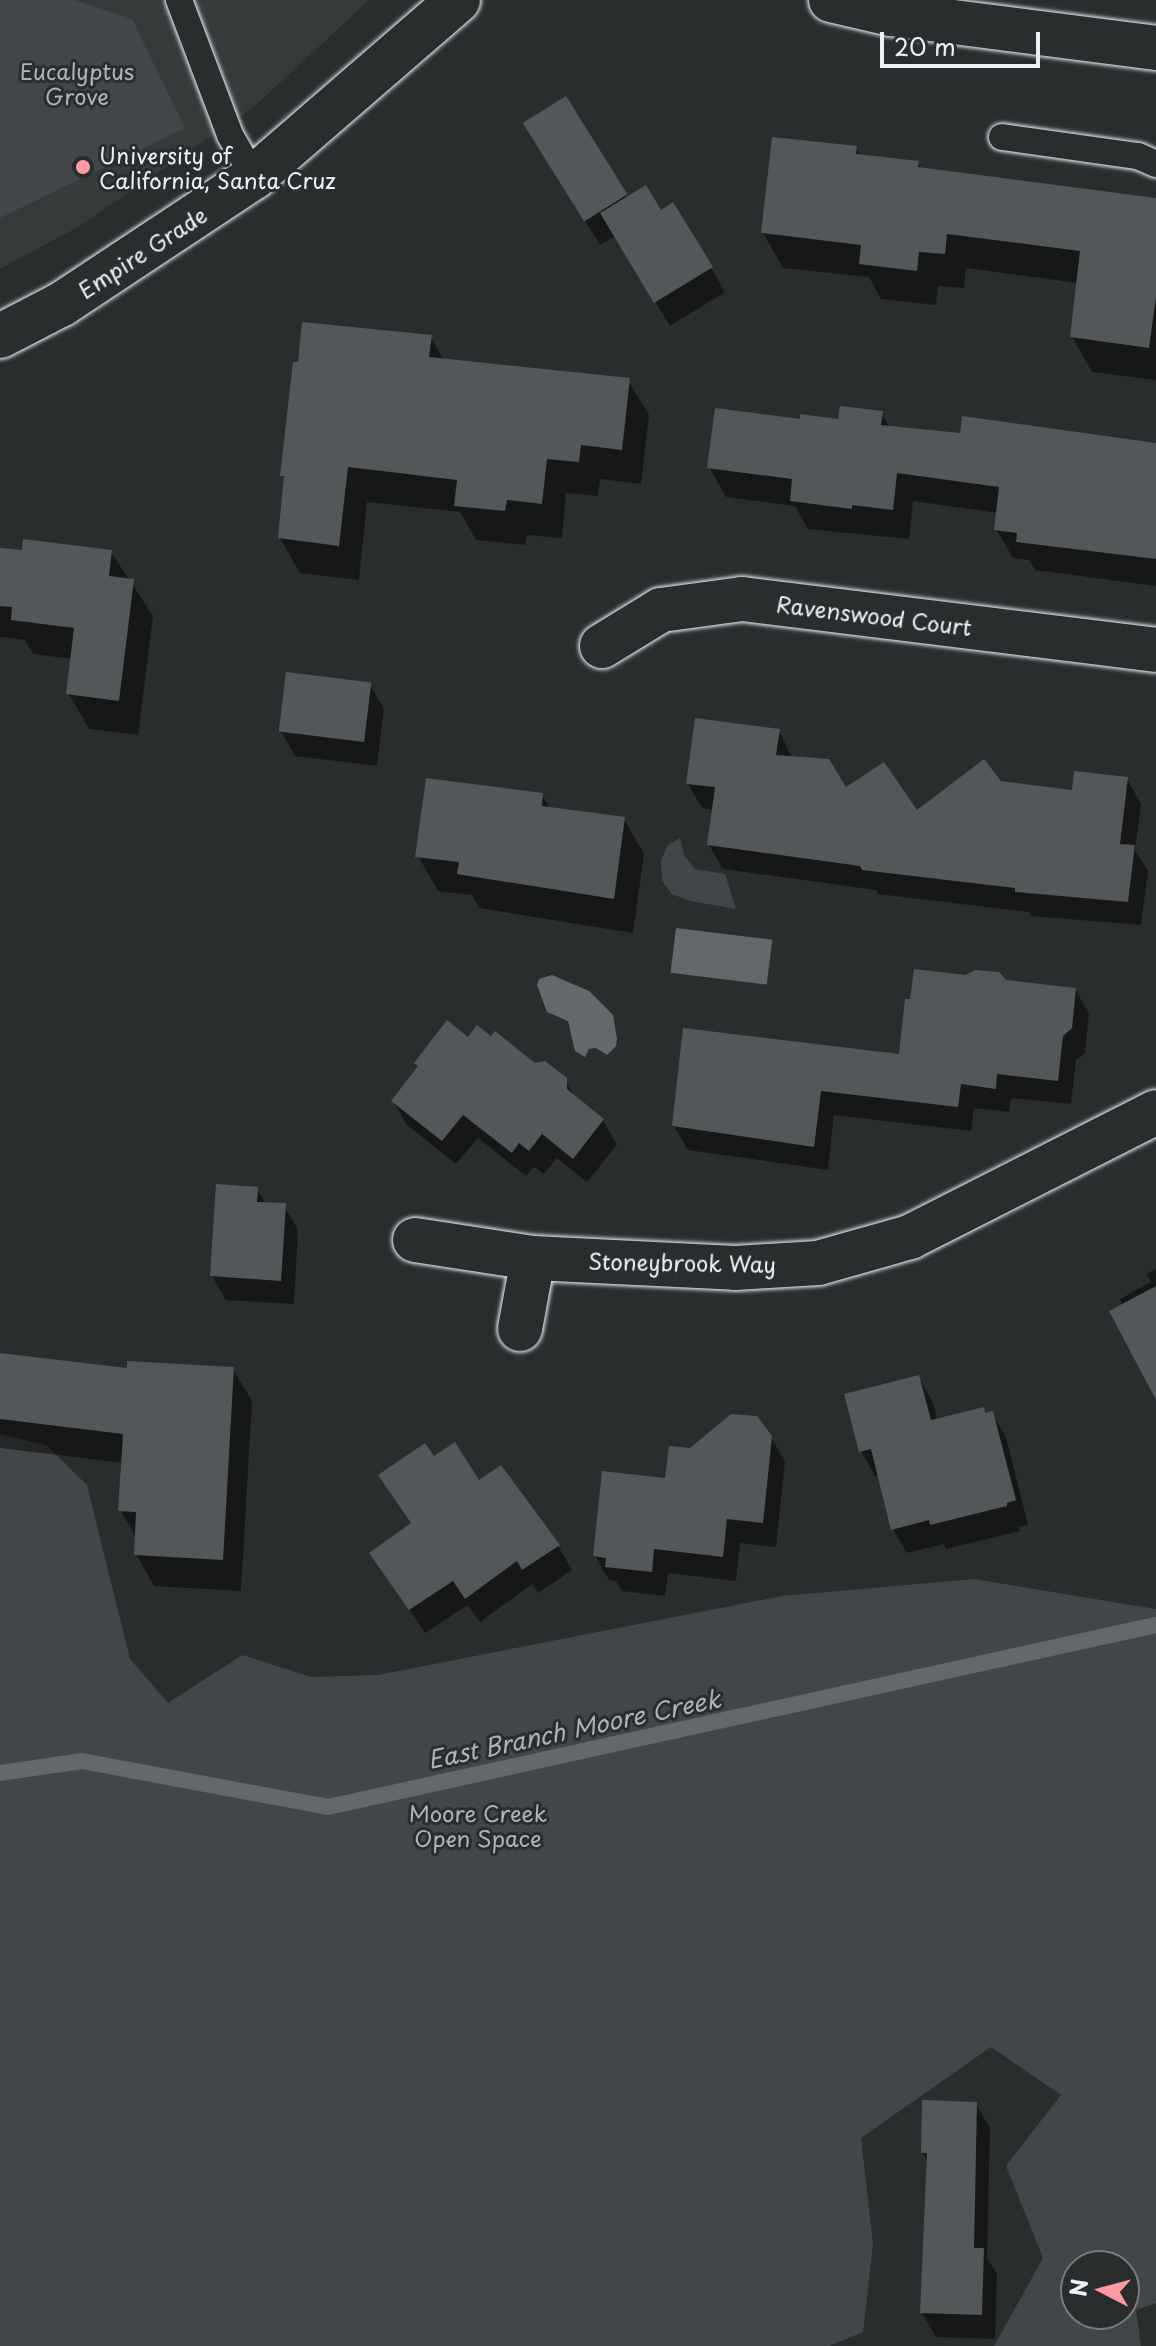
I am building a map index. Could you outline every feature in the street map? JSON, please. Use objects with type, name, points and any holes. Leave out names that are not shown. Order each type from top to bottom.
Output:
[{"type":"street","name":"Empire Grade","points":[[0,336],[62,304],[254,177],[458,0]]},
{"type":"street","points":[[831,0],[891,14],[1156,48]]},
{"type":"street","name":"Ravenswood Court","points":[[602,646],[661,610],[742,599],[1156,650]]},
{"type":"street","name":"Stoneybrook Way","points":[[415,1240],[533,1258],[735,1268],[818,1263],[910,1237],[1156,1112]]},
{"type":"street","points":[[520,1329],[533,1258]]},
{"type":"lane","points":[[179,0],[230,135],[254,177]]},
{"type":"lane","points":[[1002,137],[1138,156],[1156,164]]},
{"type":"shaded area","name":"University of California, Santa Cruz","points":[[0,0],[369,0],[254,107],[78,227],[0,269]]},
{"type":"shaded area","points":[[676,928],[772,940],[767,984],[671,973]]},
{"type":"shaded area","points":[[552,975],[589,991],[613,1015],[616,1046],[607,1055],[596,1048],[589,1049],[585,1057],[575,1051],[568,1021],[547,1012],[537,985],[539,979]]},
{"type":"green space","name":"Eucalyptus Grove","points":[[0,0],[74,0],[132,19],[185,128],[0,218]]},
{"type":"green space","points":[[680,838],[684,855],[695,869],[725,874],[736,909],[690,901],[672,894],[662,881],[661,860],[668,845]]},
{"type":"green space","name":"Moore Creek Open Space","points":[[0,1434],[46,1445],[87,1485],[130,1659],[168,1703],[242,1655],[311,1677],[378,1675],[782,1596],[974,1579],[1156,1609],[1156,2303],[1140,2309],[1140,2250],[1060,2250],[1060,2330],[1139,2330],[1141,2346],[994,2346],[1043,2258],[1006,2166],[1061,2095],[991,2047],[861,2138],[873,2244],[863,2332],[829,2346],[0,2346]]},
{"type":"building","points":[[566,96],[627,194],[584,221],[523,123]]},
{"type":"building","points":[[772,137],[857,146],[856,154],[919,161],[918,167],[1156,198],[1156,297],[1149,348],[1070,337],[1080,251],[947,234],[945,254],[919,252],[917,271],[859,264],[861,245],[761,233]]},
{"type":"building","points":[[646,185],[661,210],[673,202],[713,267],[654,303],[600,213]]},
{"type":"building","points":[[302,322],[432,335],[429,357],[630,378],[622,450],[581,445],[579,462],[547,459],[542,504],[507,500],[505,511],[454,506],[457,480],[348,467],[339,546],[278,538],[284,476],[280,476],[293,362],[298,362]]},
{"type":"building","points":[[840,406],[883,411],[881,425],[960,433],[962,416],[1156,443],[1156,559],[1016,542],[1017,533],[994,530],[999,487],[897,473],[893,510],[852,505],[852,509],[790,501],[792,479],[707,468],[715,408],[800,419],[800,414],[838,419]]},
{"type":"building","points":[[23,539],[112,550],[109,576],[134,579],[119,701],[66,694],[74,628],[11,620],[12,607],[0,606],[0,548],[22,550]]},
{"type":"building","points":[[286,672],[371,682],[364,742],[279,732]]},
{"type":"building","points":[[695,718],[780,729],[776,755],[829,759],[846,787],[884,762],[917,810],[984,759],[1001,781],[1072,790],[1074,771],[1128,777],[1120,844],[1135,845],[1128,902],[1015,892],[1015,888],[862,870],[860,866],[707,845],[715,787],[686,784]]},
{"type":"building","points":[[426,778],[543,793],[542,806],[625,817],[614,899],[457,874],[459,862],[415,857]]},
{"type":"building","points":[[914,969],[966,975],[975,970],[999,972],[1006,980],[1076,988],[1072,1028],[1063,1036],[1058,1081],[997,1074],[996,1089],[961,1084],[958,1107],[821,1091],[814,1147],[672,1126],[683,1028],[899,1054],[905,999],[910,999]]},
{"type":"building","points":[[447,1020],[468,1037],[477,1025],[491,1036],[495,1031],[535,1063],[545,1061],[567,1078],[567,1089],[604,1119],[573,1159],[542,1134],[529,1151],[519,1143],[512,1153],[463,1115],[442,1141],[391,1101],[418,1066],[414,1063]]},
{"type":"building","points":[[216,1184],[258,1187],[257,1202],[286,1203],[281,1281],[210,1276]]},
{"type":"building","points":[[1156,1286],[1156,1400],[1109,1311]]},
{"type":"building","points":[[0,1353],[127,1368],[127,1361],[234,1367],[223,1560],[134,1555],[136,1512],[118,1511],[123,1434],[0,1419]]},
{"type":"building","points":[[919,1375],[931,1420],[984,1407],[985,1413],[993,1411],[1016,1500],[1007,1503],[1007,1506],[930,1525],[929,1520],[891,1530],[871,1449],[859,1452],[844,1394]]},
{"type":"building","points":[[731,1414],[757,1416],[772,1436],[763,1523],[727,1519],[723,1557],[654,1549],[652,1572],[605,1567],[606,1558],[593,1556],[602,1471],[665,1478],[669,1446],[690,1448]]},
{"type":"building","points":[[455,1442],[479,1480],[501,1465],[560,1545],[522,1570],[517,1561],[465,1599],[453,1581],[409,1610],[369,1553],[411,1523],[378,1475],[425,1443],[434,1456]]},
{"type":"building","points":[[922,2100],[977,2102],[974,2248],[984,2248],[982,2315],[920,2313],[927,2153],[921,2153]]},
{"type":"waterway","name":"East Branch Moore Creek","points":[[0,1773],[82,1761],[328,1807],[1156,1625]]},
{"type":"place","name":"University of California, Santa Cruz","points":[[83,167]]}]
